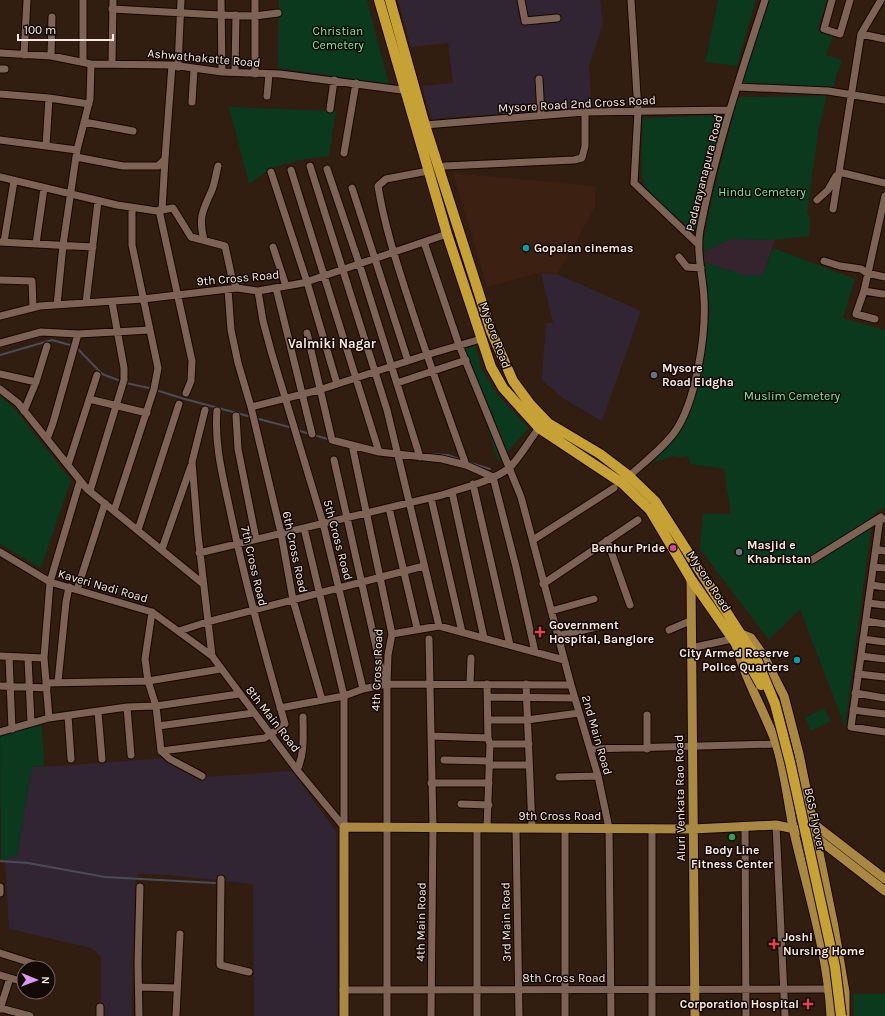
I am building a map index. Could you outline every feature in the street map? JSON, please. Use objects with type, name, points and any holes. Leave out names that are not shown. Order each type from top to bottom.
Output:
[{"type":"highway","name":"Mysore Road","points":[[379,0],[411,91],[425,125],[491,331],[512,381],[530,404],[548,423],[600,454],[630,476],[655,501],[741,634]]},
{"type":"highway","name":"Mysore Road","points":[[390,0],[428,171],[491,367],[503,388],[539,428],[650,510],[691,579],[734,641]]},
{"type":"highway","name":"BGS Flyover","points":[[741,634],[771,706],[787,767],[802,845],[830,965],[835,1016]]},
{"type":"highway","name":"BGS Flyover","points":[[734,641],[752,660],[775,704],[790,762],[835,967],[841,1016]]},
{"type":"main road","name":"Aluri Venkata Rao Road","points":[[691,579],[690,621],[695,1016]]},
{"type":"main road","points":[[741,634],[751,638],[763,655],[784,696],[798,754],[838,950],[845,992],[845,1016]]},
{"type":"main road","points":[[734,641],[741,664],[776,744],[794,830],[824,958],[829,989],[831,1016]]},
{"type":"main road","points":[[776,825],[792,819],[812,822],[885,879]]},
{"type":"main road","points":[[776,825],[809,832],[885,890]]},
{"type":"main road","name":"9th Cross Road","points":[[344,827],[692,829],[776,825]]},
{"type":"main road","points":[[344,827],[344,1016]]},
{"type":"main road","points":[[817,850],[829,847]]},
{"type":"street","points":[[24,55],[27,0]]},
{"type":"street","points":[[83,0],[83,62]]},
{"type":"street","points":[[112,64],[113,0]]},
{"type":"street","points":[[181,0],[160,210],[192,360],[191,381],[186,393]]},
{"type":"street","points":[[220,0],[222,72]]},
{"type":"street","points":[[255,0],[255,74]]},
{"type":"street","points":[[521,0],[525,21],[557,18]]},
{"type":"street","points":[[631,0],[638,111],[634,183],[698,244]]},
{"type":"street","name":"Padarayanapura Road","points":[[533,540],[618,486],[630,476],[673,434],[687,407],[703,336],[704,298],[698,244],[711,182],[730,110],[765,0]]},
{"type":"street","points":[[832,0],[824,29],[840,34],[850,0]]},
{"type":"street","points":[[833,209],[850,95],[861,34],[881,0]]},
{"type":"street","points":[[112,9],[255,16],[278,13]]},
{"type":"street","points":[[236,15],[236,72]]},
{"type":"street","points":[[51,56],[52,17]]},
{"type":"street","points":[[861,34],[885,39]]},
{"type":"street","name":"Ashwathakatte Road","points":[[0,53],[51,56],[91,64],[175,66],[222,72],[269,74],[334,80],[411,91]]},
{"type":"street","points":[[57,305],[63,245],[72,195],[77,153],[89,104],[91,64]]},
{"type":"street","points":[[192,102],[194,69]]},
{"type":"street","points":[[267,96],[269,74]]},
{"type":"street","points":[[539,79],[541,115]]},
{"type":"street","points":[[330,109],[334,80]]},
{"type":"street","points":[[344,153],[356,83]]},
{"type":"street","points":[[737,87],[828,91],[885,100]]},
{"type":"street","points":[[0,94],[48,98],[89,104]]},
{"type":"street","points":[[46,146],[48,98]]},
{"type":"street","name":"Mysore Road 2nd Cross Road","points":[[425,125],[585,112],[730,110]]},
{"type":"street","points":[[439,168],[445,166],[574,160],[582,158],[585,146],[585,112]]},
{"type":"street","points":[[84,122],[133,131]]},
{"type":"street","points":[[0,140],[46,146],[123,166],[158,166],[165,159]]},
{"type":"street","points":[[204,240],[200,227],[202,213],[212,189],[218,166]]},
{"type":"street","points":[[310,166],[387,410],[439,626]]},
{"type":"street","points":[[326,169],[359,263],[420,455]]},
{"type":"street","points":[[291,170],[379,452]]},
{"type":"street","points":[[428,171],[386,179],[378,186],[393,253],[426,355],[466,465]]},
{"type":"street","points":[[271,172],[307,282],[337,384]]},
{"type":"street","points":[[838,172],[885,183]]},
{"type":"street","points":[[817,200],[828,190],[838,172]]},
{"type":"street","points":[[0,177],[132,208],[160,210],[173,208],[191,236],[226,246],[232,278],[237,288]]},
{"type":"street","points":[[14,181],[2,242],[93,247]]},
{"type":"street","points":[[36,244],[44,188]]},
{"type":"street","points":[[352,188],[408,361]]},
{"type":"street","points":[[875,320],[856,314],[864,291],[885,196]]},
{"type":"street","points":[[86,303],[98,201]]},
{"type":"street","points":[[114,511],[147,413],[158,368],[132,245],[132,208]]},
{"type":"street","name":"9th Cross Road","points":[[0,316],[33,308],[57,305],[178,296],[237,288],[258,291],[276,288],[307,282],[447,234]]},
{"type":"street","name":"2nd Main Road","points":[[424,242],[459,345],[521,496],[570,685],[591,749],[598,776],[609,828],[611,1016]]},
{"type":"street","points":[[273,247],[286,286]]},
{"type":"street","points":[[679,257],[687,267],[701,268]]},
{"type":"street","points":[[824,261],[840,266],[861,269],[868,273],[885,277]]},
{"type":"street","points":[[0,280],[32,281],[33,308]]},
{"type":"street","points":[[276,288],[312,434]]},
{"type":"street","name":"6th Cross Road","points":[[228,289],[231,330],[238,363],[251,407],[281,533],[294,600],[322,700]]},
{"type":"street","name":"5th Cross Road","points":[[258,291],[263,321],[284,398],[323,523],[363,689]]},
{"type":"street","points":[[864,291],[882,294]]},
{"type":"street","points":[[90,491],[124,380],[124,368],[112,302]]},
{"type":"street","points":[[0,343],[45,332],[78,334],[118,333],[150,330]]},
{"type":"street","points":[[307,333],[319,390],[332,440],[379,452],[442,458],[466,465],[493,477]]},
{"type":"street","points":[[47,439],[53,423],[78,334]]},
{"type":"street","points":[[251,407],[319,390],[374,371],[481,339]]},
{"type":"street","points":[[24,411],[36,382],[47,346]]},
{"type":"street","points":[[397,383],[432,370],[466,360]]},
{"type":"street","points":[[0,374],[36,382]]},
{"type":"street","points":[[68,465],[97,375]]},
{"type":"street","points":[[0,389],[18,403],[80,481],[90,491],[202,583]]},
{"type":"street","points":[[89,399],[116,404],[147,413]]},
{"type":"street","points":[[138,530],[179,404]]},
{"type":"street","points":[[162,549],[192,462],[205,410]]},
{"type":"street","name":"7th Cross Road","points":[[217,410],[215,429],[220,463],[237,543],[253,610],[285,724],[272,734]]},
{"type":"street","points":[[236,416],[238,449],[256,539]]},
{"type":"street","points":[[199,553],[430,498],[452,492],[493,477],[509,468],[539,428]]},
{"type":"street","name":"4th Cross Road","points":[[352,445],[392,634],[388,655],[386,684],[388,1016]]},
{"type":"street","points":[[334,460],[346,518],[386,684]]},
{"type":"street","points":[[192,462],[202,583],[212,656]]},
{"type":"street","points":[[493,477],[516,567],[535,652]]},
{"type":"street","points":[[49,718],[44,658],[50,582],[80,481]]},
{"type":"street","points":[[472,484],[510,645]]},
{"type":"street","points":[[452,492],[484,638]]},
{"type":"street","points":[[430,498],[462,632]]},
{"type":"street","points":[[77,590],[105,503]]},
{"type":"street","points":[[389,508],[417,628]]},
{"type":"street","points":[[883,517],[882,533],[876,549],[873,567],[851,727],[885,732]]},
{"type":"street","points":[[812,560],[883,517]]},
{"type":"street","points":[[543,584],[638,520]]},
{"type":"street","points":[[304,528],[344,696],[344,827]]},
{"type":"street","points":[[607,540],[630,605]]},
{"type":"street","points":[[876,549],[885,551]]},
{"type":"street","name":"Kaveri Nadi Road","points":[[0,552],[50,582],[152,612],[179,631]]},
{"type":"street","points":[[179,631],[207,622],[424,566]]},
{"type":"street","points":[[873,567],[885,568]]},
{"type":"street","points":[[871,585],[885,587]]},
{"type":"street","points":[[58,682],[66,602],[69,587]]},
{"type":"street","points":[[551,611],[594,599]]},
{"type":"street","points":[[868,603],[885,605]]},
{"type":"street","points":[[152,612],[145,659],[148,681],[156,706],[161,751],[170,760],[202,776]]},
{"type":"street","points":[[669,630],[690,621]]},
{"type":"street","points":[[866,621],[885,624]]},
{"type":"street","points":[[392,634],[417,628],[439,626],[564,660]]},
{"type":"street","points":[[557,636],[601,626]]},
{"type":"street","name":"8th Main Road","points":[[179,631],[212,656],[239,694],[344,827]]},
{"type":"street","name":"4th Main Road","points":[[429,639],[433,827],[431,1016]]},
{"type":"street","points":[[863,639],[885,642]]},
{"type":"street","points":[[691,648],[734,641]]},
{"type":"street","points":[[0,656],[44,658]]},
{"type":"street","points":[[861,656],[885,659]]},
{"type":"street","points":[[9,657],[12,730]]},
{"type":"street","points":[[28,658],[28,687],[32,723]]},
{"type":"street","points":[[470,684],[471,658]]},
{"type":"street","points":[[0,686],[28,687],[58,682],[148,681],[222,669]]},
{"type":"street","points":[[858,674],[885,677]]},
{"type":"street","points":[[280,708],[344,696],[363,689],[386,684],[570,685]]},
{"type":"street","points":[[487,684],[489,741],[489,805],[487,828]]},
{"type":"street","points":[[526,684],[532,828]]},
{"type":"street","points":[[855,693],[885,698]]},
{"type":"street","points":[[0,732],[12,730],[49,718],[127,707],[156,706],[239,694]]},
{"type":"street","points":[[488,697],[575,698]]},
{"type":"street","points":[[127,707],[130,754]]},
{"type":"street","points":[[853,710],[885,714]]},
{"type":"street","points":[[98,712],[102,759]]},
{"type":"street","points":[[158,726],[254,713]]},
{"type":"street","points":[[488,720],[527,720],[579,713]]},
{"type":"street","points":[[646,715],[648,749]]},
{"type":"street","points":[[68,716],[71,759]]},
{"type":"street","points":[[298,770],[302,761],[303,717]]},
{"type":"street","points":[[161,751],[265,738],[272,734]]},
{"type":"street","points":[[431,736],[529,744]]},
{"type":"street","points":[[591,749],[692,748],[776,744]]},
{"type":"street","points":[[444,760],[530,765]]},
{"type":"street","points":[[559,777],[598,776]]},
{"type":"street","points":[[431,783],[488,783]]},
{"type":"street","points":[[461,804],[489,805]]},
{"type":"street","points":[[776,825],[785,1016]]},
{"type":"street","points":[[745,827],[746,1016]]},
{"type":"street","points":[[477,828],[477,1016]]},
{"type":"street","name":"3rd Main Road","points":[[516,828],[519,1016]]},
{"type":"street","points":[[565,828],[565,1016]]},
{"type":"street","points":[[652,828],[652,1016]]},
{"type":"street","points":[[221,879],[220,965],[249,972]]},
{"type":"street","points":[[0,887],[0,894]]},
{"type":"street","points":[[139,1016],[140,887]]},
{"type":"street","points":[[176,1016],[180,934]]},
{"type":"street","points":[[0,953],[23,960]]},
{"type":"street","points":[[0,975],[16,980]]},
{"type":"street","points":[[10,978],[0,1009],[30,1016]]},
{"type":"street","points":[[139,987],[177,988]]},
{"type":"street","name":"8th Cross Road","points":[[343,990],[829,989]]},
{"type":"street","points":[[100,1007],[100,1016]]},
{"type":"shaded area","points":[[398,0],[600,0],[603,24],[589,66],[592,108],[431,119],[422,86],[453,83],[448,43],[411,47]]},
{"type":"shaded area","points":[[453,173],[595,186],[595,208],[557,274],[542,272],[487,287]]},
{"type":"shaded area","points":[[730,239],[775,240],[763,275],[743,275],[704,262],[704,252]]},
{"type":"shaded area","points":[[541,273],[557,274],[641,311],[602,421],[564,399],[542,380],[546,323],[553,323]]},
{"type":"shaded area","points":[[165,758],[205,777],[292,771],[336,831],[337,1016],[254,1016],[253,884],[169,875],[138,874],[135,881],[132,1016],[101,1016],[101,957],[92,948],[9,929],[5,859],[17,855],[32,767]]},
{"type":"shaded area","points":[[747,994],[780,994],[780,1016],[747,1016]]},
{"type":"green space","name":"Christian Cemetery","points":[[279,0],[367,0],[389,84],[278,68]]},
{"type":"green space","points":[[718,0],[756,0],[737,66],[705,62]]},
{"type":"green space","points":[[767,0],[827,0],[818,29],[833,34],[826,55],[842,60],[832,90],[742,84]]},
{"type":"green space","name":"Hindu Cemetery","points":[[827,96],[819,128],[807,213],[810,217],[809,236],[775,240],[730,239],[704,252],[703,242],[714,189],[738,97]]},
{"type":"green space","points":[[229,107],[336,111],[329,156],[299,160],[272,168],[249,184]]},
{"type":"green space","name":"Hindu Cemetery","points":[[725,115],[695,233],[649,193],[641,176],[643,118]]},
{"type":"green space","name":"Muslim Cemetery","points":[[773,248],[855,279],[843,318],[885,330],[885,507],[873,515],[845,727],[800,609],[769,640],[700,549],[703,514],[731,514],[724,469],[690,464],[688,456],[677,458],[676,455],[652,463],[676,438],[688,413],[695,392],[710,311],[704,262],[743,275],[763,275]]},
{"type":"green space","points":[[475,343],[481,368],[497,394],[529,428],[498,462],[462,347]]},
{"type":"green space","points":[[0,396],[14,408],[71,480],[41,568],[0,544]]},
{"type":"green space","points":[[824,708],[831,721],[811,731],[805,718]]},
{"type":"green space","points":[[42,722],[44,766],[32,767],[17,855],[1,861],[0,735]]},
{"type":"green space","points":[[853,994],[885,994],[885,1016],[854,1016]]},
{"type":"waterway","points":[[0,355],[52,340],[70,345]]},
{"type":"waterway","points":[[76,347],[102,374],[118,380]]},
{"type":"waterway","points":[[126,383],[149,388]]},
{"type":"waterway","points":[[156,390],[248,416]]},
{"type":"waterway","points":[[259,419],[289,427]]},
{"type":"waterway","points":[[300,431],[310,434]]},
{"type":"waterway","points":[[314,435],[331,440]]},
{"type":"waterway","points":[[425,454],[448,455],[461,460]]},
{"type":"waterway","points":[[467,462],[490,469]]},
{"type":"waterway","points":[[0,861],[28,863],[105,877],[215,883]]},
{"type":"place","name":"Gopalan cinemas","points":[[526,248]]},
{"type":"place","name":"Mysore Road Eidgha","points":[[654,375]]},
{"type":"place","name":"Benhur Pride","points":[[673,548]]},
{"type":"place","name":"Masjid e Khabristan","points":[[739,552]]},
{"type":"place","name":"Government Hospital, Banglore","points":[[540,632]]},
{"type":"place","name":"City Armed Reserve Police Quarters","points":[[797,660]]},
{"type":"place","name":"Body Line Fitness Center","points":[[732,837]]},
{"type":"place","name":"Joshi Nursing Home","points":[[774,944]]},
{"type":"place","name":"Corporation Hospital","points":[[808,1004]]},
{"type":"district","name":"Valmiki Nagar","points":[[332,343]]}]
